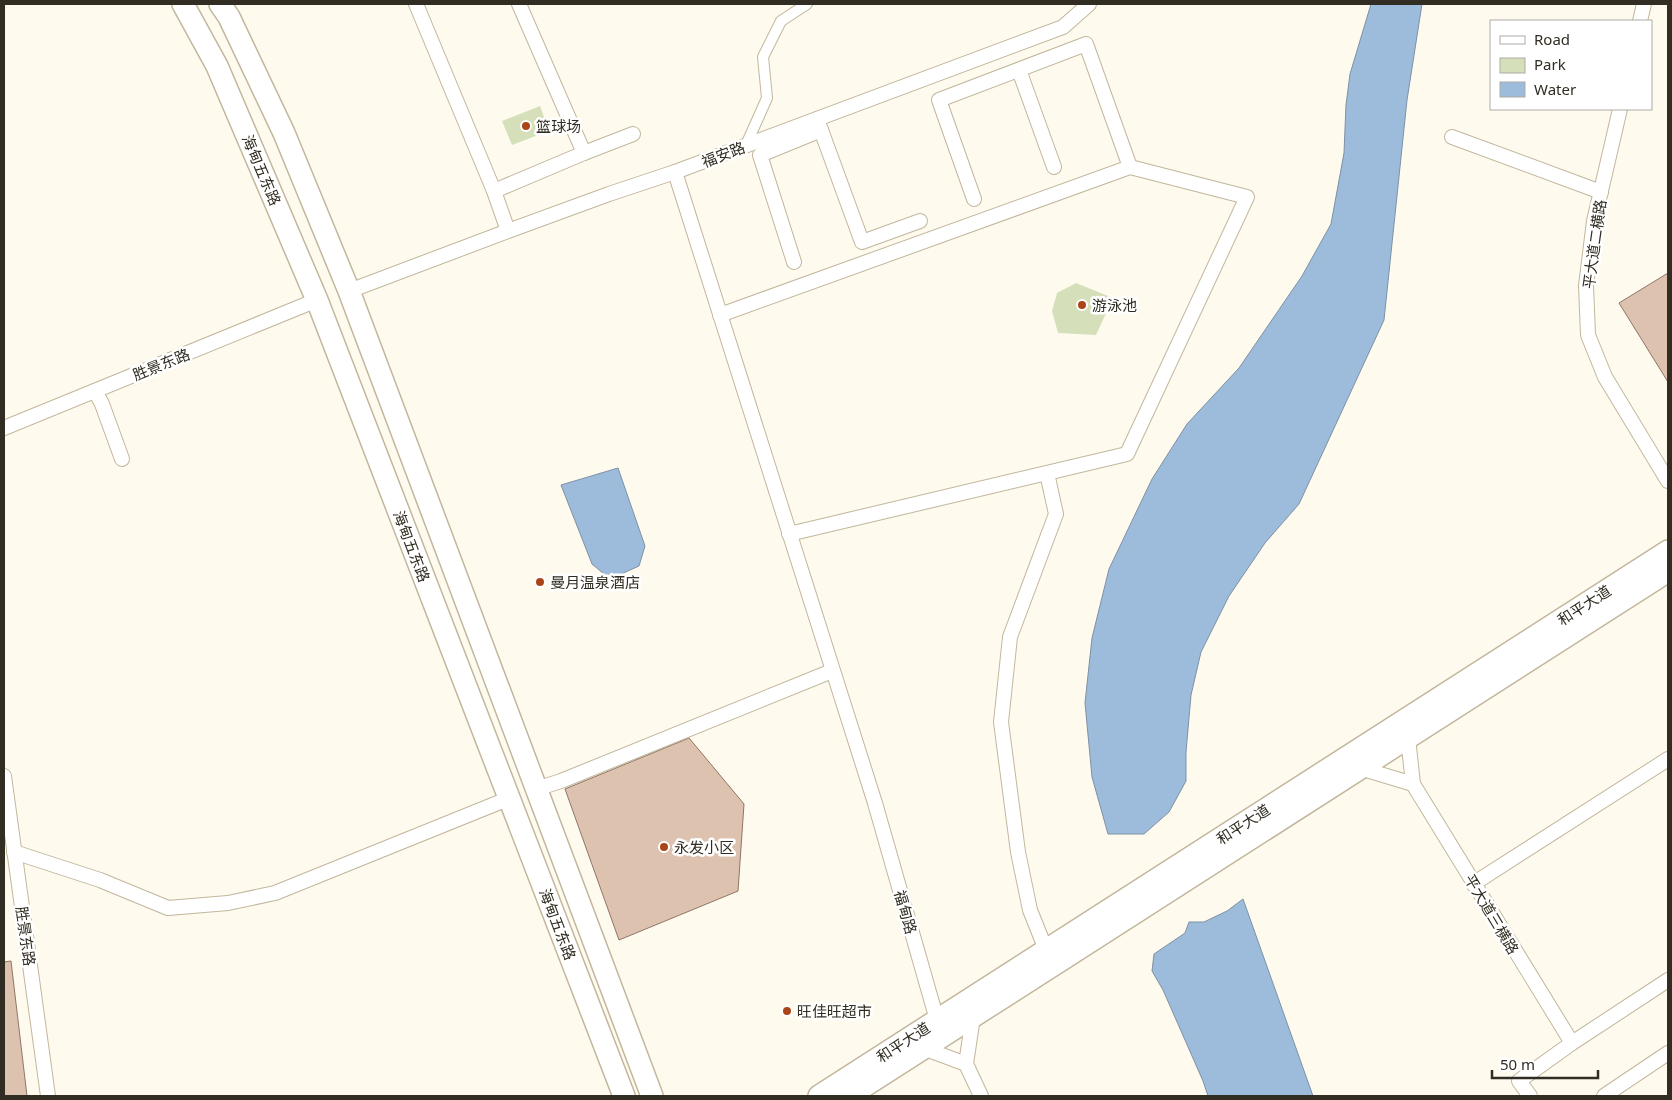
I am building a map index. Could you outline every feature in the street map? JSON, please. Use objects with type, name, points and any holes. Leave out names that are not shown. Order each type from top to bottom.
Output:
[{"type":"main road","points":[[169,4],[217,66]]},
{"type":"main road","name":"海甸五东路","points":[[183,4],[217,66],[317,300],[624,1096]]},
{"type":"main road","name":"海甸五东路","points":[[226,8],[284,133],[349,291],[652,1096]]},
{"type":"main road","name":"和平大道","points":[[819,1096],[1668,551]]},
{"type":"main road","name":"和平大道","points":[[849,1096],[1668,571]]},
{"type":"street","points":[[416,4],[494,191],[508,230]]},
{"type":"street","points":[[519,4],[584,154]]},
{"type":"street","points":[[746,145],[767,98],[763,57],[781,21],[807,4]]},
{"type":"street","name":"福安路","points":[[349,291],[508,230],[746,145],[819,125],[1063,27],[1089,4]]},
{"type":"street","points":[[1640,20],[1644,4]]},
{"type":"street","points":[[974,198],[939,100],[1086,44],[1130,167]]},
{"type":"street","points":[[1019,70],[1054,167]]},
{"type":"street","name":"平大道二横路","points":[[1620,110],[1594,220],[1586,286],[1588,335],[1605,376],[1668,481]]},
{"type":"street","points":[[794,262],[760,156],[819,125],[862,242],[920,221]]},
{"type":"street","points":[[494,191],[633,134]]},
{"type":"street","points":[[1452,137],[1601,192]]},
{"type":"street","points":[[720,315],[1130,167],[1248,197],[1127,454],[789,534]]},
{"type":"street","name":"福甸路","points":[[674,172],[875,803],[937,1020]]},
{"type":"street","name":"胜景东路","points":[[4,428],[317,300]]},
{"type":"street","points":[[95,391],[102,404],[122,459]]},
{"type":"street","points":[[1046,950],[1030,910],[1018,852],[1001,722],[1010,637],[1056,514],[1047,472]]},
{"type":"street","points":[[536,789],[561,781],[832,671]]},
{"type":"street","points":[[1360,768],[1413,784],[1408,738]]},
{"type":"street","points":[[1473,884],[1668,759]]},
{"type":"street","name":"胜景东路","points":[[4,776],[48,1096]]},
{"type":"street","name":"平大道三横路","points":[[1413,784],[1572,1043]]},
{"type":"street","points":[[14,852],[100,880],[168,908],[228,903],[274,893],[510,798]]},
{"type":"street","points":[[1530,1096],[1519,1081],[1572,1043],[1668,980]]},
{"type":"street","points":[[973,1016],[966,1064],[981,1096]]},
{"type":"street","points":[[923,1048],[966,1064]]},
{"type":"street","points":[[1604,1096],[1666,1058]]},
{"type":"green space","name":"篮球场","points":[[540,106],[549,131],[512,145],[502,121]]},
{"type":"green space","name":"游泳池","points":[[1076,283],[1113,298],[1096,335],[1058,333],[1052,311],[1057,293]]},
{"type":"water","points":[[1371,4],[1422,4],[1407,100],[1384,320],[1299,504],[1265,543],[1229,596],[1201,652],[1191,695],[1186,752],[1186,781],[1169,812],[1144,834],[1108,834],[1092,777],[1085,703],[1092,638],[1109,569],[1152,479],[1187,424],[1239,368],[1302,276],[1331,224],[1344,153],[1346,105],[1350,74]]},
{"type":"water","points":[[618,468],[645,546],[639,566],[610,579],[592,564],[561,485]]},
{"type":"water","points":[[1243,899],[1313,1096],[1208,1096],[1163,990],[1152,971],[1154,954],[1185,933],[1189,922],[1204,922],[1227,911]]},
{"type":"building","points":[[1668,273],[1668,382],[1619,303]]},
{"type":"building","name":"永发小区","points":[[689,738],[744,804],[738,891],[619,940],[565,789]]},
{"type":"building","points":[[11,961],[27,1096],[4,1096],[4,962]]},
{"type":"place","name":"篮球场","points":[[526,126]]},
{"type":"place","name":"游泳池","points":[[1082,305]]},
{"type":"place","name":"曼月温泉酒店","points":[[540,582]]},
{"type":"place","name":"永发小区","points":[[664,847]]},
{"type":"place","name":"旺佳旺超市","points":[[787,1011]]}]
